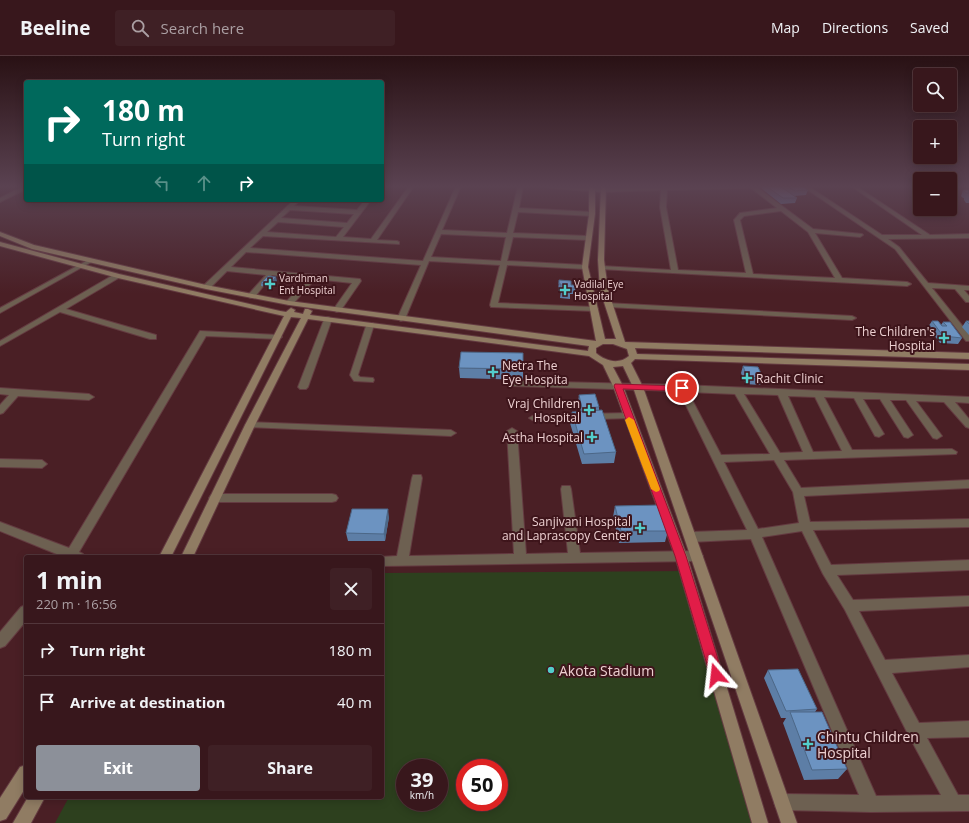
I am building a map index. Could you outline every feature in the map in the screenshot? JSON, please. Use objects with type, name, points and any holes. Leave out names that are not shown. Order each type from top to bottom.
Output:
[{"type":"main road","points":[[591,222],[585,267],[594,309],[598,343]]},
{"type":"main road","points":[[603,222],[602,268],[604,290],[624,344],[633,352],[630,359],[638,387],[789,823]]},
{"type":"main road","points":[[0,234],[32,247],[206,287],[292,304],[401,319],[598,343],[969,356]]},
{"type":"main road","points":[[0,244],[118,276],[289,314],[592,354],[600,361],[607,363],[630,359],[969,367]]},
{"type":"main road","points":[[166,555],[278,337],[292,304]]},
{"type":"main road","points":[[188,555],[304,316],[311,307]]},
{"type":"main road","points":[[592,354],[591,350],[598,343]]},
{"type":"main road","points":[[607,363],[618,386],[681,556],[760,823]]},
{"type":"main road","points":[[0,813],[24,776]]},
{"type":"main road","points":[[21,823],[36,799]]},
{"type":"street","points":[[206,287],[275,222]]},
{"type":"street","points":[[302,222],[348,225]]},
{"type":"street","points":[[338,239],[350,222]]},
{"type":"street","points":[[372,242],[386,222]]},
{"type":"street","points":[[401,319],[442,222]]},
{"type":"street","points":[[513,222],[494,305],[594,309]]},
{"type":"street","points":[[666,222],[675,272]]},
{"type":"street","points":[[737,222],[750,276]]},
{"type":"street","points":[[798,222],[811,232],[840,281]]},
{"type":"street","points":[[857,222],[897,248],[969,339]]},
{"type":"street","points":[[907,222],[927,235]]},
{"type":"street","points":[[438,232],[588,238]]},
{"type":"street","points":[[811,232],[860,235]]},
{"type":"street","points":[[262,234],[397,243]]},
{"type":"street","points":[[880,237],[927,235],[969,236]]},
{"type":"street","points":[[245,250],[425,261],[585,267]]},
{"type":"street","points":[[0,311],[92,260]]},
{"type":"street","points":[[602,268],[907,284]]},
{"type":"street","points":[[226,269],[357,281],[337,310]]},
{"type":"street","points":[[251,296],[272,273]]},
{"type":"street","points":[[0,344],[118,276]]},
{"type":"street","points":[[292,304],[313,277]]},
{"type":"street","points":[[926,285],[969,288]]},
{"type":"street","points":[[957,287],[969,300]]},
{"type":"street","points":[[609,305],[852,318]]},
{"type":"street","points":[[60,310],[153,337]]},
{"type":"street","points":[[303,386],[328,319]]},
{"type":"street","points":[[370,325],[354,375],[357,379],[370,380]]},
{"type":"street","points":[[75,555],[203,333],[278,337]]},
{"type":"street","points":[[515,384],[682,388],[969,400]]},
{"type":"street","points":[[682,388],[755,534],[871,804]]},
{"type":"street","points":[[0,391],[89,397]]},
{"type":"street","points":[[738,391],[798,492],[805,526],[827,570],[850,606],[914,732],[961,803]]},
{"type":"street","points":[[0,411],[16,393]]},
{"type":"street","points":[[782,393],[809,455]]},
{"type":"street","points":[[818,394],[849,454]]},
{"type":"street","points":[[857,396],[879,434]]},
{"type":"street","points":[[883,396],[908,435]]},
{"type":"street","points":[[909,398],[937,436]]},
{"type":"street","points":[[947,399],[969,425]]},
{"type":"street","points":[[534,418],[628,416]]},
{"type":"street","points":[[250,425],[451,433]]},
{"type":"street","points":[[512,432],[520,559]]},
{"type":"street","points":[[718,459],[778,458],[809,455],[952,452]]},
{"type":"street","points":[[0,463],[42,464]]},
{"type":"street","points":[[402,561],[417,478]]},
{"type":"street","points":[[798,492],[969,484]]},
{"type":"street","points":[[566,489],[575,558]]},
{"type":"street","points":[[215,498],[332,498]]},
{"type":"street","points":[[691,537],[755,534],[805,526],[969,522]]},
{"type":"street","points":[[0,526],[72,555]]},
{"type":"street","points":[[384,561],[697,556]]},
{"type":"street","points":[[827,570],[969,565]]},
{"type":"street","points":[[850,606],[969,601]]},
{"type":"street","points":[[0,642],[24,613]]},
{"type":"street","points":[[881,667],[969,661]]},
{"type":"street","points":[[914,732],[969,729]]},
{"type":"street","points":[[782,802],[871,804],[961,803]]},
{"type":"green space","name":"Akota Stadium","points":[[690,571],[765,823],[55,823],[68,799],[384,799],[384,573]]},
{"type":"building","points":[[268,276],[276,277],[270,284],[261,283]]},
{"type":"building","points":[[559,280],[571,281],[571,285],[576,285],[576,288],[571,288],[570,293],[561,292],[561,284],[559,284]]},
{"type":"building","points":[[932,321],[938,321],[942,326],[947,326],[943,322],[950,322],[962,338],[943,336]]},
{"type":"building","points":[[461,352],[523,353],[523,369],[459,368]]},
{"type":"building","points":[[743,366],[758,367],[763,378],[747,377]]},
{"type":"building","points":[[595,394],[599,407],[582,408],[579,395]]},
{"type":"building","points":[[602,410],[616,452],[584,454],[572,412]]},
{"type":"building","points":[[660,505],[668,531],[621,531],[615,506]]},
{"type":"building","points":[[352,509],[388,509],[384,534],[346,533]]},
{"type":"building","points":[[798,669],[817,709],[786,711],[768,670]]},
{"type":"building","points":[[790,712],[822,712],[847,769],[812,770]]},
{"type":"slow traffic","points":[[629,420],[656,489]]},
{"type":"place","name":"Vardhman Ent Hospital","points":[[270,284]]},
{"type":"place","name":"Vadilal Eye Hospital","points":[[565,290]]},
{"type":"place","name":"The Children's Hospital","points":[[944,338]]},
{"type":"place","name":"Netra The Eye Hospita","points":[[493,372]]},
{"type":"place","name":"Rachit Clinic","points":[[747,378]]},
{"type":"place","name":"Vraj Children Hospital","points":[[589,410]]},
{"type":"place","name":"Astha Hospital","points":[[592,437]]},
{"type":"place","name":"Sanjivani Hospital and Laprascopy Center","points":[[640,528]]},
{"type":"place","name":"Akota Stadium","points":[[551,670]]},
{"type":"place","name":"Chintu Children Hospital","points":[[808,744]]},
{"type":"route","points":[[682,388],[618,386],[681,556],[716,675]]}]
